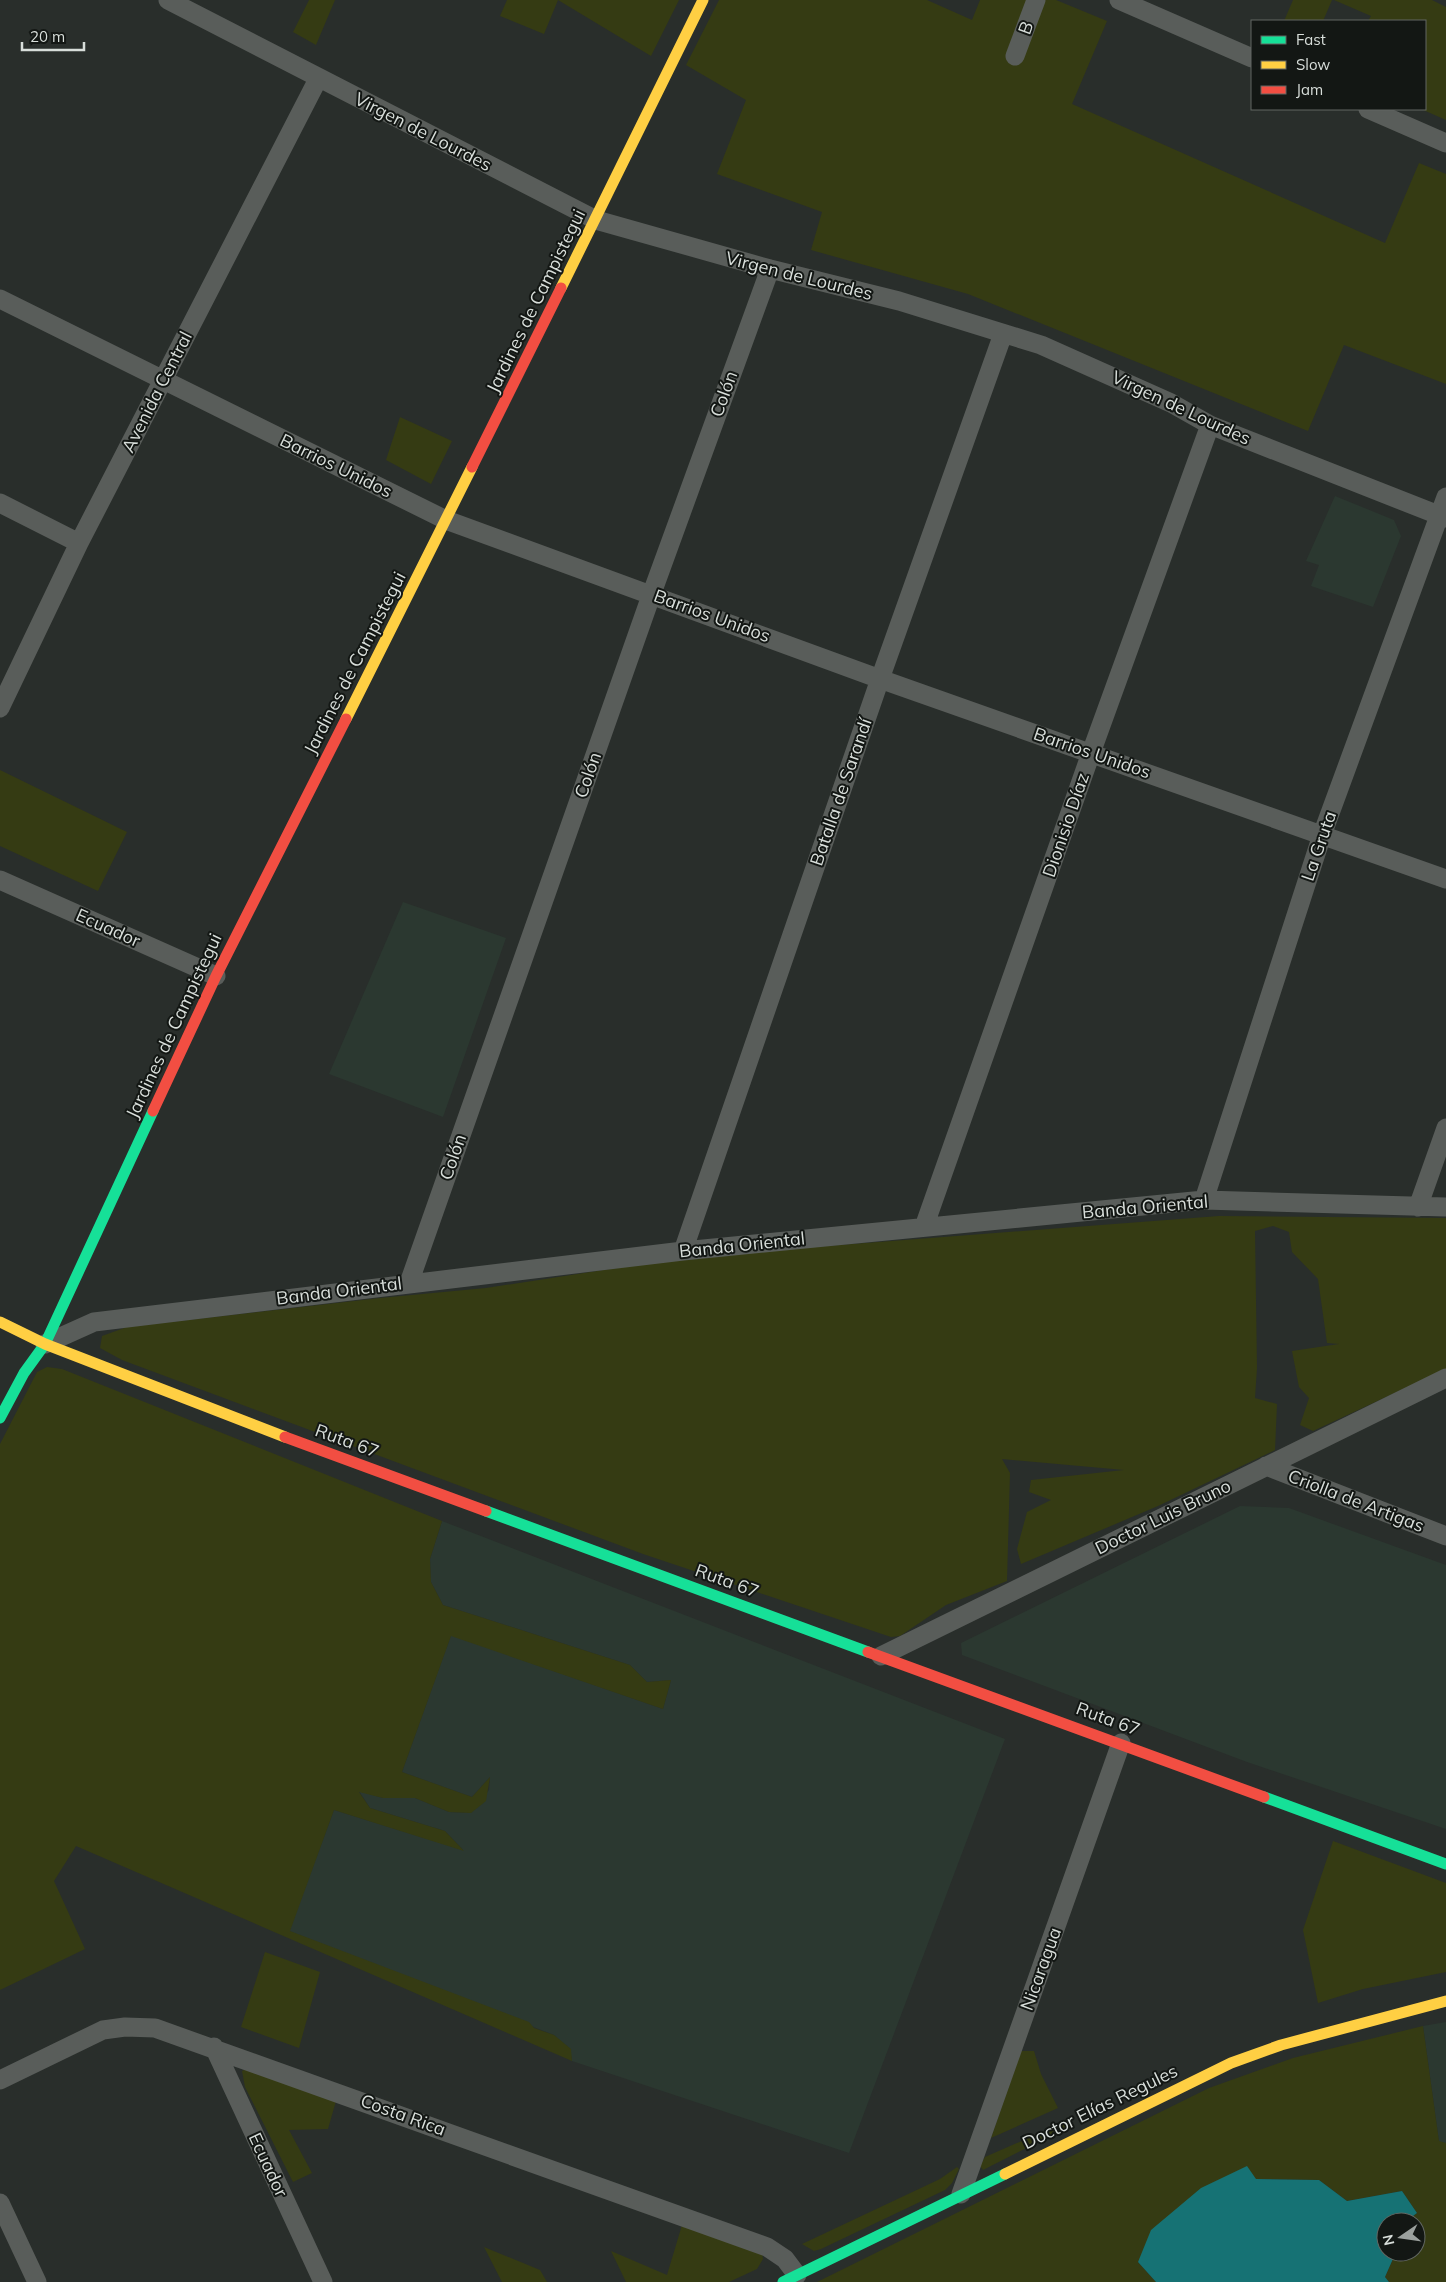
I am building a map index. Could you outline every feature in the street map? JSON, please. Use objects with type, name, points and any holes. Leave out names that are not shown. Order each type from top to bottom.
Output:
[{"type":"street","name":"Virgen de Lourdes","points":[[168,0],[318,79],[596,220],[770,269],[900,300],[1041,345],[1171,403],[1210,425],[1442,516]]},
{"type":"street","name":"Jardines de Campistegui","points":[[0,1418],[24,1373],[45,1344],[216,976],[596,220],[703,0]]},
{"type":"street","name":"B","points":[[1015,56],[1036,0]]},
{"type":"street","points":[[1119,0],[1251,58]]},
{"type":"street","name":"Avenida Central","points":[[0,708],[80,543],[318,79]]},
{"type":"street","points":[[1370,110],[1446,143]]},
{"type":"street","name":"Colón","points":[[409,1282],[652,593],[770,269]]},
{"type":"street","name":"Barrios Unidos","points":[[0,299],[446,520],[652,593],[880,679],[1446,879]]},
{"type":"street","name":"Batalla de Sarandí","points":[[683,1251],[880,679],[1003,334]]},
{"type":"street","name":"Dionisio Díaz","points":[[924,1227],[1091,753],[1210,425]]},
{"type":"street","name":"La Gruta","points":[[1204,1200],[1322,835],[1442,516],[1446,497]]},
{"type":"street","points":[[0,503],[80,543]]},
{"type":"street","name":"Ecuador","points":[[0,880],[216,976]]},
{"type":"street","points":[[1418,1207],[1446,1128]]},
{"type":"street","name":"Banda Oriental","points":[[45,1344],[94,1322],[409,1282],[683,1251],[924,1227],[1204,1200],[1446,1207]]},
{"type":"street","name":"Ruta 67","points":[[0,1322],[45,1344],[305,1445],[1121,1743],[1446,1864]]},
{"type":"street","name":"Doctor Luis Bruno","points":[[881,1656],[1446,1378]]},
{"type":"street","name":"Criolla de Artigas","points":[[1266,1466],[1446,1536]]},
{"type":"street","name":"Nicaragua","points":[[961,2194],[1121,1743]]},
{"type":"street","name":"Doctor Elías Regules","points":[[790,2278],[1231,2063],[1281,2045],[1446,2001]]},
{"type":"street","name":"Costa Rica","points":[[0,2080],[103,2030],[125,2026],[155,2028],[767,2247],[785,2260],[790,2278]]},
{"type":"street","name":"Ecuador","points":[[214,2048],[322,2282]]},
{"type":"street","points":[[0,2203],[37,2282]]},
{"type":"shaded area","points":[[1335,496],[1394,520],[1401,536],[1373,607],[1311,586],[1319,565],[1306,561]]},
{"type":"shaded area","points":[[403,902],[506,938],[443,1117],[329,1074]]},
{"type":"shaded area","points":[[1240,1506],[1289,1508],[1446,1565],[1446,1829],[1247,1762],[962,1655],[961,1643]]},
{"type":"shaded area","points":[[442,1521],[1005,1739],[849,2153],[572,2061],[570,2049],[554,2035],[289,1931],[334,1810],[463,1850],[445,1831],[370,1808],[359,1791],[383,1798],[415,1798],[449,1812],[471,1813],[489,1790],[490,1777],[472,1797],[402,1772],[451,1635],[663,1709],[671,1680],[647,1682],[630,1665],[443,1605],[431,1582],[430,1559]]},
{"type":"shaded area","points":[[1446,2022],[1446,2143],[1439,2142],[1423,2026]]},
{"type":"green space","points":[[309,0],[335,0],[316,45],[293,32]]},
{"type":"green space","points":[[507,0],[558,0],[544,34],[500,16]]},
{"type":"green space","points":[[558,0],[679,0],[651,56]]},
{"type":"green space","points":[[719,0],[927,0],[972,20],[980,0],[1056,0],[1107,21],[1072,104],[1385,243],[1419,163],[1446,174],[1446,384],[1344,345],[1308,431],[968,294],[811,250],[822,212],[717,174],[746,100],[686,65]]},
{"type":"green space","points":[[1293,0],[1332,0],[1323,20],[1284,20]]},
{"type":"green space","points":[[1334,0],[1432,0],[1446,7],[1446,120],[1423,110],[1426,110],[1426,20],[1369,20],[1371,16]]},
{"type":"green space","points":[[400,417],[452,441],[431,484],[386,460]]},
{"type":"green space","points":[[0,770],[127,832],[98,891],[0,846]]},
{"type":"green space","points":[[1219,1216],[1446,1218],[1446,1369],[1313,1431],[1300,1425],[1309,1398],[1299,1387],[1292,1351],[1339,1344],[1327,1343],[1318,1279],[1292,1252],[1289,1232],[1273,1226],[1255,1231],[1257,1368],[1255,1398],[1277,1404],[1275,1450],[1158,1506],[1021,1564],[1017,1549],[1027,1512],[1051,1500],[1029,1492],[1031,1480],[1124,1470],[1002,1459],[1010,1473],[1007,1581],[946,1605],[900,1636],[891,1637],[643,1554],[122,1360],[100,1348],[102,1336],[127,1327],[380,1298],[486,1288],[695,1256]]},
{"type":"green space","points":[[47,1367],[62,1369],[442,1521],[430,1559],[431,1582],[443,1605],[630,1665],[647,1682],[671,1680],[663,1709],[451,1636],[402,1772],[472,1797],[490,1777],[486,1801],[471,1813],[449,1812],[415,1798],[383,1798],[359,1792],[370,1808],[445,1831],[464,1851],[334,1810],[290,1931],[529,2022],[534,2028],[554,2035],[571,2049],[572,2061],[76,1846],[54,1881],[85,1949],[0,1990],[0,1444],[37,1372]]},
{"type":"green space","points":[[1333,1841],[1446,1883],[1446,1972],[1363,1989],[1318,2003],[1303,1930]]},
{"type":"green space","points":[[265,1952],[320,1972],[299,2048],[241,2027]]},
{"type":"green space","points":[[1423,2026],[1439,2141],[1446,2143],[1446,2282],[1389,2282],[1385,2277],[1392,2262],[1426,2262],[1426,2212],[1416,2212],[1402,2191],[1347,2201],[1319,2180],[1256,2179],[1138,2262],[1156,2282],[817,2282],[1209,2088],[1293,2058]]},
{"type":"green space","points":[[1021,2051],[1034,2051],[1041,2074],[1058,2108],[991,2138]]},
{"type":"green space","points":[[246,2069],[336,2101],[328,2129],[289,2130],[312,2173],[293,2182],[245,2087],[242,2071]]},
{"type":"green space","points":[[1063,2123],[1067,2123],[1066,2128],[983,2170],[980,2166],[985,2157]]},
{"type":"green space","points":[[957,2167],[959,2169],[952,2183],[945,2190],[821,2249],[814,2251],[802,2244],[940,2179]]},
{"type":"green space","points":[[682,2225],[762,2253],[763,2259],[757,2269],[729,2282],[626,2282],[611,2251],[667,2275]]},
{"type":"green space","points":[[484,2247],[540,2270],[547,2282],[502,2282]]},
{"type":"water","points":[[1247,2166],[1256,2179],[1319,2180],[1347,2201],[1402,2191],[1416,2212],[1376,2212],[1376,2262],[1392,2262],[1385,2277],[1389,2282],[1156,2282],[1138,2262],[1151,2230],[1201,2188]]},
{"type":"traffic: fast","points":[[0,1418],[24,1373],[45,1344],[153,1111]]},
{"type":"traffic: fast","points":[[486,1511],[868,1652]]},
{"type":"traffic: fast","points":[[1264,1797],[1446,1864]]},
{"type":"traffic: fast","points":[[783,2282],[1005,2174]]},
{"type":"traffic: slow","points":[[561,288],[703,0]]},
{"type":"traffic: slow","points":[[346,719],[472,467]]},
{"type":"traffic: slow","points":[[0,1322],[45,1344],[285,1437]]},
{"type":"traffic: slow","points":[[1005,2174],[1231,2063],[1281,2045],[1446,2001]]},
{"type":"traffic: jam","points":[[472,467],[561,288]]},
{"type":"traffic: jam","points":[[153,1111],[216,976],[346,719]]},
{"type":"traffic: jam","points":[[285,1437],[486,1511]]},
{"type":"traffic: jam","points":[[868,1652],[1264,1797]]}]
